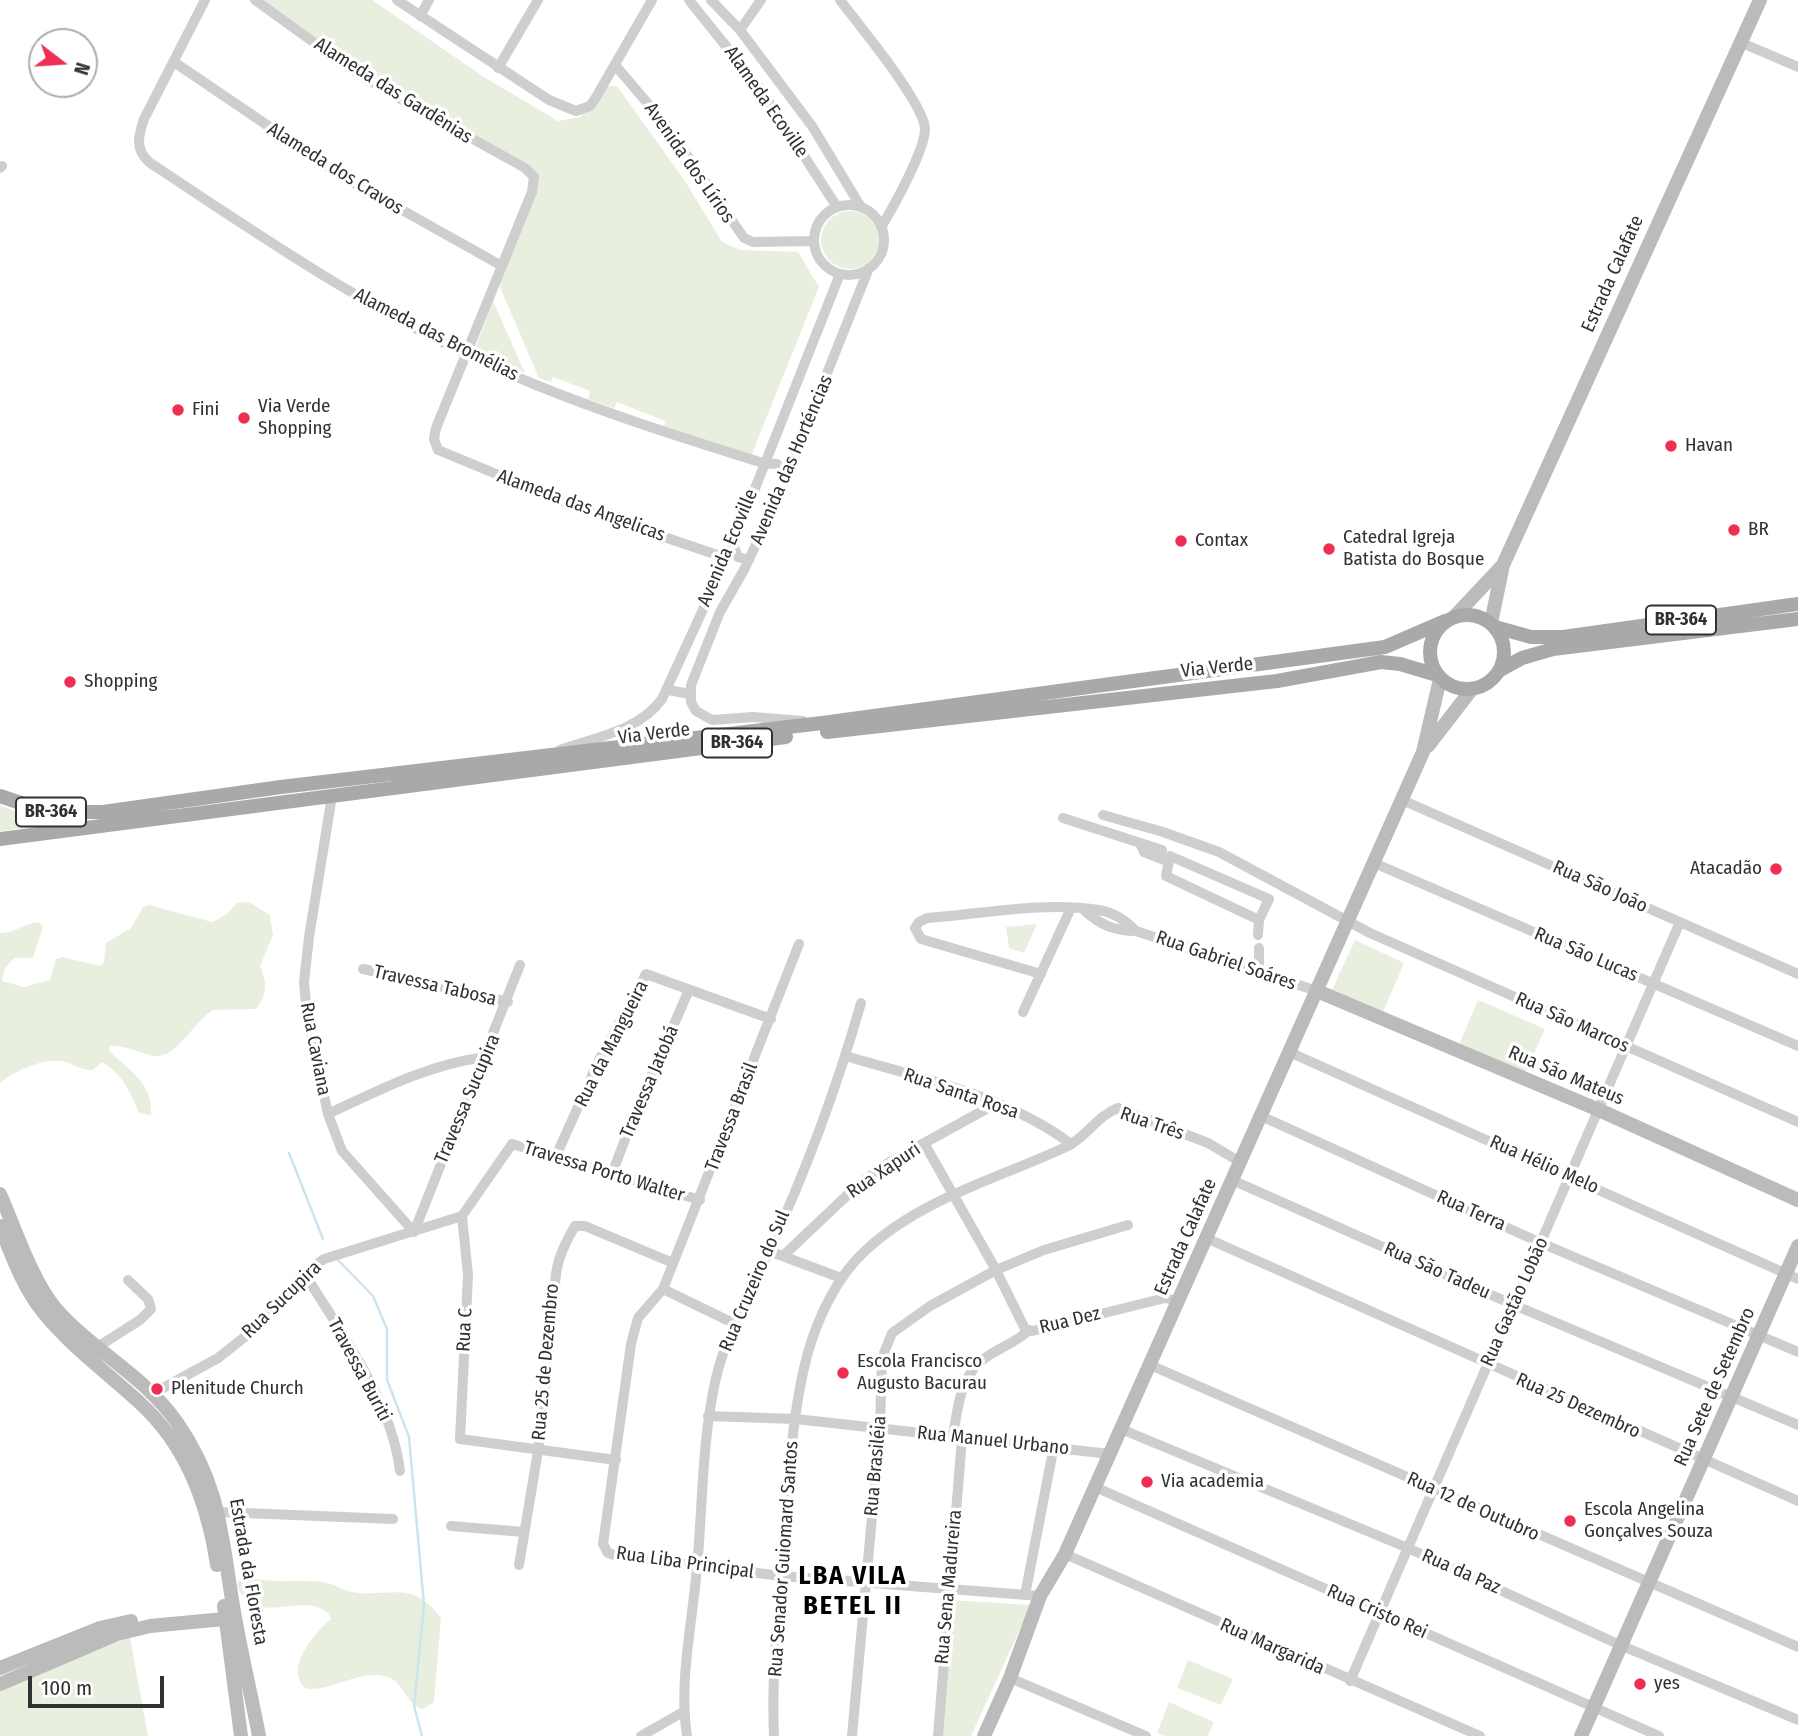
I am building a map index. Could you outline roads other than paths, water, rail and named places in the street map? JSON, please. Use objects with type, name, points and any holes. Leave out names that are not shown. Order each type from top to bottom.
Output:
[{"type":"main road","name":"BR-364","points":[[1439,677],[1461,689],[1472,689],[1483,686],[1500,670],[1566,642],[1798,604]]},
{"type":"main road","name":"BR-364","points":[[1450,618],[1474,615],[1493,625],[1566,642],[1798,619]]},
{"type":"main road","points":[[1439,677],[1429,652],[1436,629],[1450,618]]},
{"type":"main road","name":"Via Verde","points":[[0,796],[47,812],[84,814],[822,723],[1385,647],[1450,618]]},
{"type":"main road","points":[[1493,625],[1504,648],[1500,670]]},
{"type":"main road","name":"Via Verde","points":[[0,839],[825,732],[1277,681],[1381,662],[1400,664],[1439,677]]},
{"type":"street","points":[[174,62],[205,0]]},
{"type":"street","name":"Alameda das Gardênias","points":[[255,0],[348,67],[445,126],[525,168],[534,177],[532,192],[502,266]]},
{"type":"street","points":[[397,0],[498,68],[557,104],[576,111],[590,106],[652,0]]},
{"type":"street","points":[[420,16],[429,0]]},
{"type":"street","points":[[498,68],[538,0]]},
{"type":"street","name":"Alameda Ecoville","points":[[689,0],[762,91],[837,207]]},
{"type":"street","points":[[711,0],[740,30],[812,126],[861,207],[877,219],[881,227]]},
{"type":"street","points":[[740,30],[761,0]]},
{"type":"street","name":"Avenida das Horténcias","points":[[690,694],[720,611],[749,560],[787,475],[869,268],[882,250],[881,227],[923,139],[923,123],[906,91],[840,0]]},
{"type":"street","name":"Estrada Calafate","points":[[1493,625],[1503,565],[1760,0]]},
{"type":"street","points":[[1742,43],[1798,66]]},
{"type":"street","name":"Alameda das Bromélias","points":[[174,62],[144,120],[138,140],[139,150],[149,162],[273,246],[354,295],[466,354],[536,385],[632,422],[763,463],[777,464],[787,475]]},
{"type":"street","name":"Alameda dos Cravos","points":[[174,62],[345,178],[502,266]]},
{"type":"street","name":"Avenida dos Lírios","points":[[615,65],[667,126],[744,238],[753,242],[814,241]]},
{"type":"street","points":[[861,207],[837,207],[821,219],[814,241],[822,262],[840,274],[860,273],[869,268]]},
{"type":"street","points":[[466,354],[502,266]]},
{"type":"street","name":"Avenida Ecoville","points":[[547,755],[640,721],[650,715],[668,690],[733,544],[840,274]]},
{"type":"street","name":"Alameda das Angelicas","points":[[466,354],[436,428],[434,439],[438,450],[579,508],[726,558]]},
{"type":"street","points":[[733,544],[737,557],[749,560]]},
{"type":"street","name":"Estrada Calafate","points":[[1450,618],[1503,565]]},
{"type":"street","points":[[689,640],[697,641],[706,647]]},
{"type":"street","name":"Estrada Calafate","points":[[984,1736],[1010,1678],[1032,1596],[1065,1554],[1423,752],[1439,677]]},
{"type":"street","name":"Estrada Calafate","points":[[1423,752],[1472,689]]},
{"type":"street","points":[[668,690],[690,694]]},
{"type":"street","name":"Via Verde","points":[[690,694],[696,711],[712,720],[753,717],[822,723]]},
{"type":"street","name":"Rua Caviana","points":[[332,796],[304,982],[307,1015],[328,1114],[342,1151],[414,1232]]},
{"type":"street","name":"Rua São João","points":[[1402,800],[1798,974]]},
{"type":"street","points":[[1103,815],[1219,852],[1348,921]]},
{"type":"street","points":[[1063,818],[1162,849]]},
{"type":"street","points":[[1140,843],[1144,852],[1167,861]]},
{"type":"street","points":[[1258,935],[1259,920],[1269,903],[1265,896],[1170,856],[1166,876],[1259,920]]},
{"type":"street","name":"Rua São Lucas","points":[[1374,863],[1798,1046]]},
{"type":"street","points":[[1023,1012],[1071,908]]},
{"type":"street","name":"Rua Gabriel Soáres","points":[[1041,974],[921,939],[915,928],[927,918],[1071,908],[1098,910],[1116,916],[1136,931],[1317,991]]},
{"type":"street","name":"Rua São Marcos","points":[[1348,921],[1798,1122]]},
{"type":"street","name":"Rua Gastão Lobão","points":[[1350,1681],[1680,922]]},
{"type":"street","name":"Travessa Brasil","points":[[604,1528],[631,1343],[638,1318],[663,1289],[799,944]]},
{"type":"street","points":[[1259,948],[1259,972]]},
{"type":"street","name":"Travessa Sucupira","points":[[414,1232],[451,1135],[508,1002],[520,965]]},
{"type":"street","name":"Travessa Tabosa","points":[[363,969],[508,1002]]},
{"type":"street","name":"Rua da Mangueira","points":[[556,1156],[598,1062],[646,974],[771,1019]]},
{"type":"street","name":"Travessa Jatobá","points":[[612,1174],[635,1113],[689,990]]},
{"type":"street","name":"Rua São Mateus","points":[[1317,991],[1599,1110],[1798,1200]]},
{"type":"street","name":"Rua Cruzeiro do Sul","points":[[687,1736],[683,1712],[708,1416],[733,1324],[769,1251],[846,1056],[861,1003]]},
{"type":"street","name":"Rua Hélio Melo","points":[[1289,1052],[1792,1277]]},
{"type":"street","points":[[328,1114],[416,1074],[457,1060],[486,1056]]},
{"type":"street","name":"Rua Santa Rosa","points":[[846,1056],[997,1103],[1044,1124],[1071,1144]]},
{"type":"street","name":"Rua Xapuri","points":[[783,1256],[859,1184],[924,1143],[997,1103]]},
{"type":"street","name":"Rua Três","points":[[1071,1144],[1106,1113],[1118,1108],[1208,1143],[1240,1162]]},
{"type":"street","name":"Rua Terra","points":[[1261,1116],[1541,1242],[1798,1352]]},
{"type":"street","name":"Rua Dez","points":[[924,1143],[951,1196],[996,1270],[1019,1320],[1029,1330],[1165,1298],[1178,1301]]},
{"type":"street","name":"Travessa Porto Walter","points":[[462,1216],[512,1144],[700,1200]]},
{"type":"street","name":"Rua Senador Guiomard Santos","points":[[774,1736],[782,1576],[796,1419],[808,1353],[841,1278],[865,1250],[904,1221],[951,1196],[1071,1144]]},
{"type":"street","name":"Rua São Tadeu","points":[[1232,1180],[1514,1305],[1798,1425]]},
{"type":"street","name":"Estrada da Floresta","points":[[0,1194],[54,1307],[96,1348],[152,1394],[175,1420],[200,1461],[219,1512],[240,1736]]},
{"type":"street","name":"Rua Sucupira","points":[[152,1394],[218,1358],[256,1328],[304,1273],[324,1259],[462,1216]]},
{"type":"street","name":"Rua C","points":[[462,1216],[468,1275],[459,1435],[463,1441],[538,1451]]},
{"type":"street","name":"Rua Brasiléia","points":[[852,1736],[880,1429],[883,1358],[892,1333],[930,1306],[996,1270],[1044,1250],[1128,1225]]},
{"type":"street","name":"Estrada da Floresta","points":[[0,1226],[19,1273],[42,1311],[66,1338],[143,1406],[163,1428],[189,1468],[211,1524],[260,1736]]},
{"type":"street","name":"Rua 25 de Dezembro","points":[[519,1565],[538,1451],[555,1294],[554,1268],[575,1226],[595,1228],[673,1264]]},
{"type":"street","name":"Rua 25 Dezembro","points":[[1206,1238],[1488,1366],[1798,1501]]},
{"type":"street","name":"Rua Sete de Setembro","points":[[1581,1736],[1759,1336],[1792,1277],[1798,1246]]},
{"type":"street","points":[[769,1251],[841,1278]]},
{"type":"street","name":"Travessa Buriti","points":[[304,1273],[355,1354],[397,1446],[400,1471]]},
{"type":"street","points":[[96,1348],[140,1320],[150,1309],[148,1299],[128,1280]]},
{"type":"street","points":[[663,1289],[733,1324]]},
{"type":"street","name":"Rua Sena Madureira","points":[[938,1736],[960,1393],[971,1371],[984,1358],[1029,1330]]},
{"type":"street","name":"Rua 12 de Outubro","points":[[1150,1365],[1647,1584],[1798,1647]]},
{"type":"street","name":"Rua Manuel Urbano","points":[[708,1416],[796,1419],[1110,1454]]},
{"type":"street","name":"Rua da Paz","points":[[1121,1429],[1408,1548],[1620,1645],[1798,1720]]},
{"type":"street","points":[[1032,1596],[1054,1446]]},
{"type":"street","points":[[538,1451],[616,1460]]},
{"type":"street","name":"Rua Cristo Rei","points":[[1095,1487],[1660,1736]]},
{"type":"street","points":[[219,1512],[393,1519]]},
{"type":"street","points":[[451,1526],[524,1532]]},
{"type":"street","name":"Rua Liba Principal","points":[[604,1528],[603,1544],[608,1553],[782,1576],[1032,1596]]},
{"type":"street","name":"Rua Margarida","points":[[1065,1554],[1480,1736]]},
{"type":"street","points":[[0,1668],[100,1628],[144,1618],[230,1614]]},
{"type":"street","points":[[0,1684],[117,1634],[150,1626],[230,1614]]},
{"type":"street","points":[[1010,1678],[1145,1736]]},
{"type":"street","points":[[640,1736],[683,1712]]},
{"type":"waterway","points":[[289,1153],[323,1239]]},
{"type":"waterway","points":[[337,1259],[373,1296],[387,1329],[387,1380],[409,1437],[424,1605],[414,1706],[422,1736]]},
{"type":"place","name":"Fini","points":[[178,410]]},
{"type":"place","name":"Via Verde Shopping","points":[[244,418]]},
{"type":"place","name":"Havan","points":[[1671,446]]},
{"type":"place","name":"BR","points":[[1734,530]]},
{"type":"place","name":"Contax","points":[[1181,541]]},
{"type":"place","name":"Catedral Igreja Batista do Bosque","points":[[1329,549]]},
{"type":"place","name":"Shopping","points":[[70,682]]},
{"type":"place","name":"Atacadão","points":[[1776,869]]},
{"type":"place","name":"Escola Francisco Augusto Bacurau","points":[[843,1373]]},
{"type":"place","name":"Plenitude Church","points":[[157,1389]]},
{"type":"place","name":"Via academia","points":[[1147,1482]]},
{"type":"place","name":"Escola Angelina Gonçalves Souza","points":[[1570,1521]]},
{"type":"place","name":"yes","points":[[1640,1684]]},
{"type":"district","name":"LBA VILA BETEL II","points":[[853,1592]]}]
